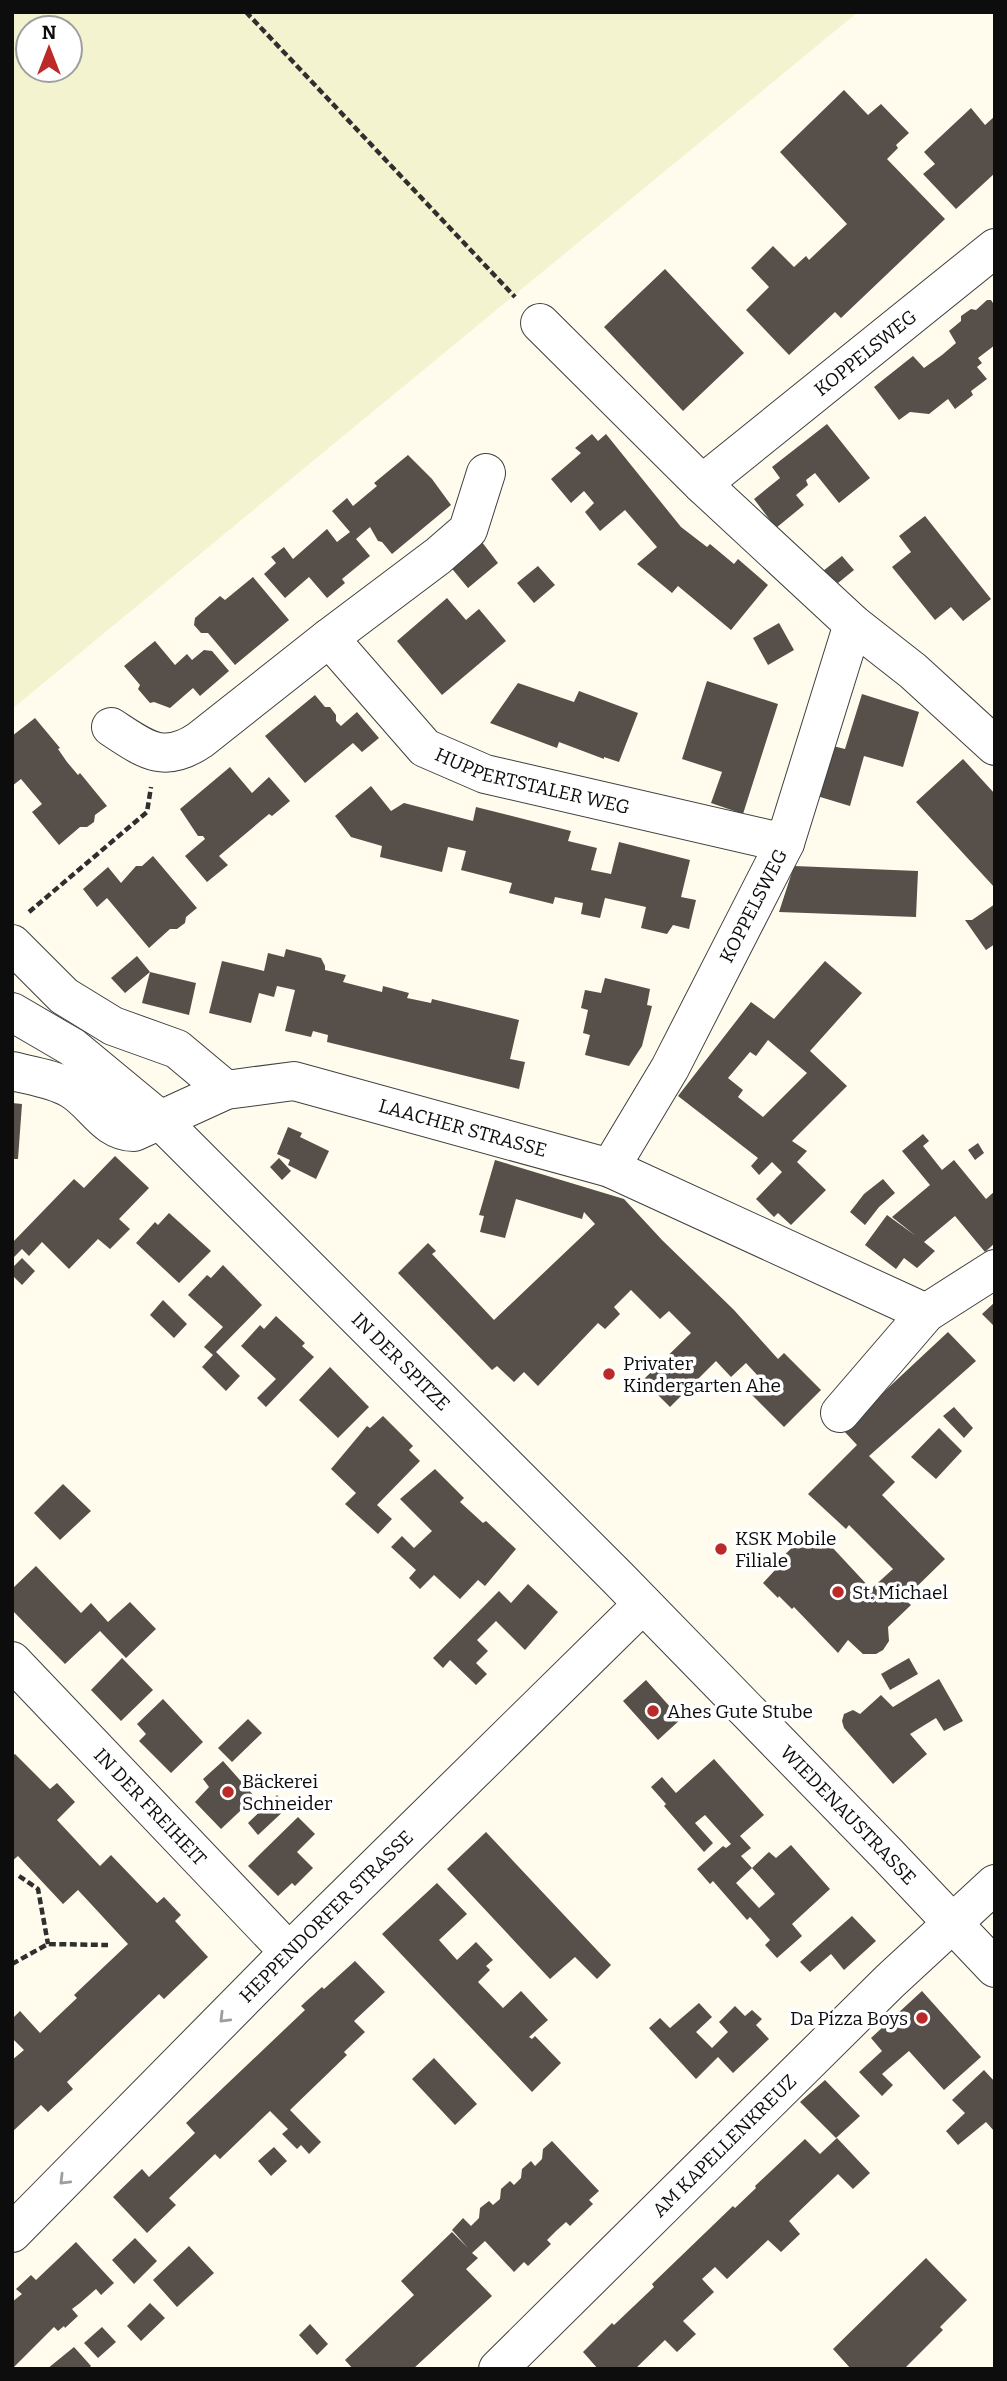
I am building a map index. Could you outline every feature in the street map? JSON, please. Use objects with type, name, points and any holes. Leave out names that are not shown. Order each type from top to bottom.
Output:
[{"type":"street","name":"KOPPELSWEG","points":[[702,484],[995,248]]},
{"type":"street","points":[[540,323],[702,484],[853,624],[913,671],[995,746]]},
{"type":"street","points":[[111,727],[156,753],[183,750],[192,746],[468,530],[486,473]]},
{"type":"street","name":"KOPPELSWEG","points":[[610,1168],[670,1068],[785,843],[853,624]]},
{"type":"street","name":"HUPPERTSTALER WEG","points":[[329,638],[425,748],[485,774],[785,843]]},
{"type":"street","points":[[17,932],[64,996],[113,1026],[177,1049],[226,1090]]},
{"type":"street","points":[[12,1012],[72,1047],[159,1119]]},
{"type":"street","name":"LAACHER STRASSE","points":[[12,1071],[50,1080],[72,1090],[113,1127],[124,1132],[134,1132],[226,1090],[294,1081],[610,1168],[926,1313]]},
{"type":"street","name":"IN DER SPITZE","points":[[159,1119],[643,1604]]},
{"type":"street","points":[[840,1413],[926,1313],[995,1269]]},
{"type":"street","name":"WIEDENAUSTRASSE","points":[[643,1604],[995,1968]]},
{"type":"street","name":"HEPPENDORFER STRASSE","points":[[12,2233],[289,1952],[643,1604]]},
{"type":"street","name":"IN DER FREIHEIT","points":[[12,1661],[289,1952]]},
{"type":"street","name":"AM KAPELLENKREUZ","points":[[508,2366],[890,1981],[995,1884]]},
{"type":"path","points":[[246,12],[540,323]]},
{"type":"path","points":[[17,932],[147,811],[156,753]]},
{"type":"path","points":[[19,1876],[38,1889],[48,1944]]},
{"type":"path","points":[[12,1964],[48,1944],[108,1945]]},
{"type":"green space","points":[[12,12],[858,12],[12,709]]},
{"type":"building","points":[[844,90],[868,115],[881,104],[909,133],[896,145],[898,148],[887,159],[945,219],[841,318],[835,312],[789,355],[746,310],[769,287],[751,268],[773,246],[794,267],[806,256],[809,260],[847,224],[780,152]]},
{"type":"building","points":[[971,108],[985,125],[995,116],[995,173],[956,209],[923,174],[935,164],[924,152]]},
{"type":"building","points":[[665,269],[744,353],[683,411],[604,327]]},
{"type":"building","points":[[987,300],[991,300],[995,306],[995,345],[978,358],[982,363],[977,367],[987,379],[971,391],[973,395],[955,409],[948,399],[929,414],[910,412],[899,420],[874,387],[913,356],[924,368],[942,355],[956,343],[949,331],[961,321],[961,316],[971,309],[976,310]]},
{"type":"building","points":[[827,424],[870,478],[839,503],[815,473],[806,480],[808,485],[796,495],[804,505],[776,528],[754,499],[780,478],[772,467]]},
{"type":"building","points":[[592,434],[598,441],[606,434],[681,527],[707,547],[710,544],[734,564],[738,559],[768,585],[731,630],[678,586],[672,593],[637,564],[657,547],[625,510],[600,531],[585,512],[594,503],[584,491],[571,503],[551,479],[581,453],[575,448]]},
{"type":"building","points":[[408,455],[432,479],[451,505],[392,554],[378,541],[370,527],[356,539],[370,556],[342,579],[345,583],[327,598],[309,577],[285,598],[264,574],[276,563],[271,557],[284,547],[293,559],[327,529],[337,542],[350,532],[332,511],[347,498],[353,506],[377,486],[374,483]]},
{"type":"building","points":[[925,516],[991,599],[963,621],[951,607],[935,620],[892,567],[911,552],[899,536]]},
{"type":"building","points":[[475,533],[498,563],[468,588],[444,559]]},
{"type":"building","points":[[842,556],[854,570],[838,583],[823,571]]},
{"type":"building","points":[[538,566],[555,585],[534,603],[517,583]]},
{"type":"building","points":[[253,577],[289,620],[235,665],[208,633],[201,633],[194,625],[195,618],[220,596],[225,600]]},
{"type":"building","points":[[447,598],[466,620],[479,609],[506,641],[442,695],[397,641]]},
{"type":"building","points":[[779,623],[794,650],[768,665],[753,638]]},
{"type":"building","points":[[155,641],[175,665],[187,654],[192,660],[204,650],[212,651],[229,671],[200,696],[193,688],[170,708],[150,703],[138,689],[140,685],[124,666]]},
{"type":"building","points":[[707,681],[778,704],[743,814],[711,803],[722,772],[682,759]]},
{"type":"building","points":[[518,683],[574,702],[579,691],[638,713],[619,762],[559,742],[557,748],[490,723]]},
{"type":"building","points":[[862,694],[919,712],[903,767],[864,756],[850,806],[817,796],[833,746],[845,749]]},
{"type":"building","points":[[315,695],[325,707],[330,707],[341,726],[357,712],[379,738],[362,752],[353,743],[305,783],[265,736]]},
{"type":"building","points":[[35,718],[60,748],[58,749],[67,762],[78,775],[80,773],[107,806],[95,815],[94,822],[87,827],[80,827],[59,845],[32,812],[42,804],[21,779],[12,786],[12,736]]},
{"type":"building","points":[[963,759],[995,794],[995,888],[916,802]]},
{"type":"building","points":[[230,767],[252,793],[269,777],[290,801],[272,816],[269,814],[219,856],[228,865],[207,882],[185,856],[205,839],[198,836],[180,809]]},
{"type":"building","points":[[371,786],[391,811],[404,803],[473,821],[476,807],[571,831],[568,841],[597,848],[591,870],[611,874],[619,842],[690,860],[681,897],[696,900],[689,929],[673,925],[667,934],[641,928],[646,907],[605,898],[600,918],[581,914],[583,903],[555,897],[553,904],[509,893],[512,883],[461,870],[466,851],[448,847],[442,872],[380,857],[382,846],[351,837],[335,816]]},
{"type":"building","points":[[153,856],[197,908],[186,917],[185,923],[177,929],[170,929],[149,948],[107,898],[97,907],[83,889],[108,867],[121,883],[136,866],[142,866]]},
{"type":"building","points":[[794,866],[918,871],[916,917],[779,912]]},
{"type":"building","points":[[995,904],[995,944],[986,950],[965,920],[972,920]]},
{"type":"building","points":[[286,949],[321,958],[325,970],[346,975],[343,982],[382,992],[383,986],[409,993],[407,998],[431,1003],[432,999],[519,1020],[510,1059],[525,1062],[519,1089],[327,1042],[328,1035],[313,1031],[311,1037],[285,1031],[295,990],[277,986],[274,997],[259,993],[251,1023],[209,1013],[222,961],[264,971],[268,953],[284,957]]},
{"type":"building","points":[[137,956],[150,972],[125,993],[111,978]]},
{"type":"building","points":[[825,961],[862,993],[810,1051],[847,1086],[792,1141],[807,1151],[797,1162],[826,1190],[791,1225],[778,1213],[774,1217],[756,1199],[782,1172],[772,1162],[759,1175],[751,1166],[758,1158],[678,1096],[751,1002],[774,1019]],"holes":[[[768,1040],[807,1073],[763,1117],[738,1097],[743,1090],[728,1078],[750,1052],[756,1056]]]},
{"type":"building","points":[[150,972],[196,983],[189,1015],[142,1003]]},
{"type":"building","points":[[605,978],[650,989],[647,1005],[652,1006],[642,1046],[629,1066],[585,1055],[590,1035],[583,1033],[588,1010],[581,1008],[585,990],[601,993]]},
{"type":"building","points":[[12,1103],[22,1104],[18,1159],[12,1159]]},
{"type":"building","points":[[288,1127],[302,1133],[300,1137],[329,1151],[316,1179],[288,1165],[290,1160],[277,1154]]},
{"type":"building","points":[[923,1134],[929,1141],[923,1146],[942,1170],[954,1160],[986,1199],[995,1191],[995,1243],[985,1252],[955,1216],[924,1242],[935,1251],[917,1268],[904,1258],[896,1269],[865,1245],[887,1215],[916,1236],[892,1217],[930,1185],[902,1151]]},
{"type":"building","points":[[978,1143],[984,1153],[975,1160],[968,1150]]},
{"type":"building","points":[[115,1156],[149,1188],[119,1219],[130,1229],[110,1249],[98,1239],[69,1269],[42,1242],[29,1256],[22,1249],[12,1259],[12,1243],[74,1179],[84,1188]]},
{"type":"building","points":[[279,1158],[291,1171],[282,1180],[270,1167]]},
{"type":"building","points":[[495,1160],[624,1199],[734,1310],[778,1359],[784,1353],[821,1390],[784,1427],[747,1390],[759,1377],[746,1363],[731,1377],[716,1361],[670,1407],[643,1380],[691,1333],[669,1311],[660,1319],[631,1290],[614,1307],[620,1314],[605,1329],[598,1323],[538,1386],[524,1372],[514,1382],[497,1366],[492,1370],[398,1273],[428,1243],[436,1251],[432,1254],[494,1320],[595,1224],[584,1212],[582,1219],[516,1199],[505,1238],[480,1232],[484,1216],[479,1215]]},
{"type":"building","points":[[883,1179],[895,1193],[865,1225],[850,1212],[864,1194]]},
{"type":"building","points":[[169,1213],[211,1251],[179,1283],[136,1243],[155,1222],[158,1225]]},
{"type":"building","points":[[22,1258],[35,1271],[22,1285],[12,1275],[12,1268]]},
{"type":"building","points":[[223,1265],[262,1305],[216,1352],[240,1376],[226,1391],[202,1367],[213,1355],[204,1347],[223,1327],[188,1295],[207,1275],[211,1278]]},
{"type":"building","points":[[163,1300],[187,1324],[174,1338],[150,1315]]},
{"type":"building","points":[[995,1302],[995,1327],[982,1314]]},
{"type":"building","points":[[276,1316],[305,1343],[302,1346],[314,1357],[266,1407],[257,1398],[276,1379],[241,1346],[260,1325],[264,1329]]},
{"type":"building","points":[[948,1332],[976,1361],[869,1456],[895,1482],[882,1495],[945,1559],[904,1599],[911,1605],[888,1627],[889,1641],[883,1650],[876,1654],[863,1654],[848,1640],[838,1653],[794,1607],[792,1609],[763,1583],[776,1569],[773,1566],[801,1539],[805,1543],[811,1536],[818,1536],[831,1546],[871,1589],[893,1569],[849,1525],[846,1529],[808,1494],[857,1445],[843,1430]]},
{"type":"building","points":[[330,1367],[369,1407],[338,1438],[299,1400]]},
{"type":"building","points":[[954,1407],[973,1428],[964,1438],[943,1416]]},
{"type":"building","points":[[383,1416],[413,1446],[409,1450],[420,1461],[377,1505],[392,1519],[378,1534],[345,1504],[356,1493],[331,1469],[367,1426],[370,1428]]},
{"type":"building","points":[[939,1428],[962,1451],[936,1479],[911,1457]]},
{"type":"building","points":[[435,1469],[464,1498],[460,1502],[483,1523],[486,1521],[516,1549],[485,1586],[478,1580],[460,1599],[434,1575],[420,1589],[409,1578],[416,1570],[391,1547],[402,1536],[414,1548],[432,1531],[400,1499]]},
{"type":"building","points":[[63,1484],[91,1511],[60,1540],[34,1513]]},
{"type":"building","points":[[36,1566],[81,1613],[91,1603],[108,1622],[130,1602],[156,1629],[126,1658],[100,1631],[65,1664],[12,1610],[12,1589]]},
{"type":"building","points":[[528,1584],[558,1612],[525,1650],[496,1621],[477,1640],[488,1651],[476,1663],[487,1674],[476,1685],[450,1660],[443,1668],[433,1658],[499,1591],[511,1603]]},
{"type":"building","points":[[122,1658],[153,1690],[121,1721],[91,1690]]},
{"type":"building","points":[[909,1658],[918,1674],[890,1690],[881,1674]]},
{"type":"building","points":[[939,1679],[963,1721],[944,1731],[936,1718],[910,1734],[927,1754],[893,1784],[844,1728],[844,1714],[853,1710],[860,1714],[881,1695],[893,1707]]},
{"type":"building","name":"Ahes Gute Stube","points":[[646,1680],[681,1719],[658,1740],[623,1701]]},
{"type":"building","points":[[163,1699],[203,1742],[171,1773],[139,1741],[146,1734],[137,1724]]},
{"type":"building","points":[[248,1719],[262,1733],[232,1762],[218,1748]]},
{"type":"building","points":[[15,1754],[50,1789],[57,1783],[75,1802],[57,1820],[100,1866],[111,1855],[157,1903],[164,1897],[181,1915],[175,1921],[208,1957],[164,1999],[159,1994],[67,2082],[73,2089],[48,2112],[41,2105],[12,2132],[12,2060],[24,2050],[12,2038],[12,2019],[20,2011],[40,2033],[77,1998],[74,1995],[128,1944],[78,1890],[63,1904],[18,1856],[12,1861],[12,1756]]},
{"type":"building","points":[[714,1759],[764,1815],[740,1836],[751,1848],[741,1856],[752,1868],[769,1852],[776,1858],[791,1845],[830,1889],[792,1924],[802,1936],[777,1958],[765,1945],[770,1940],[750,1917],[747,1920],[713,1881],[710,1884],[697,1869],[723,1846],[726,1848],[731,1844],[705,1815],[695,1823],[713,1843],[704,1852],[651,1787],[662,1777],[676,1793]],"holes":[[[752,1868],[775,1894],[759,1908],[736,1883]]]},
{"type":"building","name":"Bäckerei Schneider","points":[[223,1761],[255,1797],[221,1829],[195,1802],[209,1787],[203,1779]]},
{"type":"building","points":[[277,1795],[288,1807],[258,1835],[248,1823]]},
{"type":"building","points":[[298,1817],[315,1834],[297,1852],[313,1868],[295,1886],[292,1883],[278,1896],[248,1866]]},
{"type":"building","points":[[486,1832],[611,1965],[597,1979],[575,1957],[550,1979],[447,1869]]},
{"type":"building","points":[[437,1883],[467,1914],[439,1940],[457,1960],[476,1942],[493,1960],[486,1966],[490,1970],[478,1982],[503,2008],[521,1991],[548,2020],[529,2037],[532,2039],[535,2036],[561,2063],[532,2092],[382,1934]]},
{"type":"building","points":[[852,1916],[876,1941],[844,1970],[831,1954],[810,1972],[800,1962]]},
{"type":"building","points":[[355,1961],[385,1992],[354,2021],[365,2032],[344,2052],[347,2055],[290,2110],[321,2142],[309,2154],[301,2145],[297,2149],[282,2134],[288,2129],[270,2111],[220,2159],[215,2154],[169,2198],[176,2205],[147,2233],[113,2197],[142,2169],[149,2177],[195,2133],[186,2123],[305,2010],[301,2006]]},
{"type":"building","points":[[922,1991],[981,2057],[944,2090],[909,2051],[882,2074],[893,2085],[882,2096],[859,2072],[882,2051],[871,2038]]},
{"type":"building","points":[[699,2003],[712,2017],[696,2032],[712,2048],[728,2032],[719,2022],[735,2006],[745,2016],[752,2010],[762,2019],[756,2025],[769,2039],[733,2073],[718,2057],[696,2079],[649,2028],[660,2018],[670,2028]]},
{"type":"building","points":[[434,2058],[477,2104],[455,2125],[412,2079]]},
{"type":"building","points":[[984,2070],[995,2082],[995,2132],[986,2122],[958,2145],[946,2131],[965,2113],[952,2100]]},
{"type":"building","points":[[825,2080],[860,2116],[836,2138],[800,2102]]},
{"type":"building","points":[[837,2138],[870,2173],[853,2189],[838,2174],[789,2221],[800,2234],[781,2252],[768,2240],[727,2279],[715,2267],[702,2279],[714,2292],[683,2321],[696,2334],[677,2352],[665,2340],[635,2369],[598,2369],[583,2352],[654,2287],[652,2284],[805,2139],[820,2154]]},
{"type":"building","points":[[552,2141],[599,2191],[589,2200],[593,2204],[570,2226],[566,2222],[556,2231],[547,2240],[551,2244],[528,2266],[524,2262],[514,2272],[485,2241],[472,2253],[478,2258],[466,2269],[492,2296],[413,2369],[353,2369],[345,2360],[414,2295],[401,2281],[452,2232],[468,2248],[452,2230],[463,2218],[471,2226],[479,2218],[480,2208],[489,2201],[493,2205],[500,2199],[501,2189],[510,2181],[514,2185],[521,2178],[522,2169],[531,2161],[535,2166],[542,2159],[543,2149]]},
{"type":"building","points":[[274,2147],[287,2161],[271,2176],[258,2161]]},
{"type":"building","points":[[135,2238],[157,2261],[134,2284],[112,2260]]},
{"type":"building","points":[[76,2242],[114,2283],[101,2295],[96,2289],[72,2309],[78,2316],[65,2328],[64,2326],[58,2331],[54,2327],[12,2369],[12,2302],[22,2294],[16,2289],[31,2275],[36,2280]]},
{"type":"building","points":[[189,2246],[214,2273],[177,2307],[153,2280]]},
{"type":"building","points":[[926,2258],[967,2300],[940,2327],[943,2330],[904,2369],[851,2369],[833,2349]]},
{"type":"building","points":[[150,2303],[165,2318],[141,2341],[127,2326]]},
{"type":"building","points":[[310,2324],[328,2344],[317,2355],[299,2335]]},
{"type":"building","points":[[102,2327],[116,2342],[98,2358],[84,2343]]},
{"type":"building","points":[[74,2347],[91,2366],[88,2369],[47,2369]]},
{"type":"place","name":"Privater Kindergarten Ahe","points":[[609,1374]]},
{"type":"place","name":"KSK Mobile Filiale","points":[[721,1549]]},
{"type":"place","name":"St. Michael","points":[[838,1592]]},
{"type":"place","name":"Ahes Gute Stube","points":[[653,1711]]},
{"type":"place","name":"Bäckerei Schneider","points":[[228,1792]]},
{"type":"place","name":"Da Pizza Boys","points":[[922,2018]]}]
